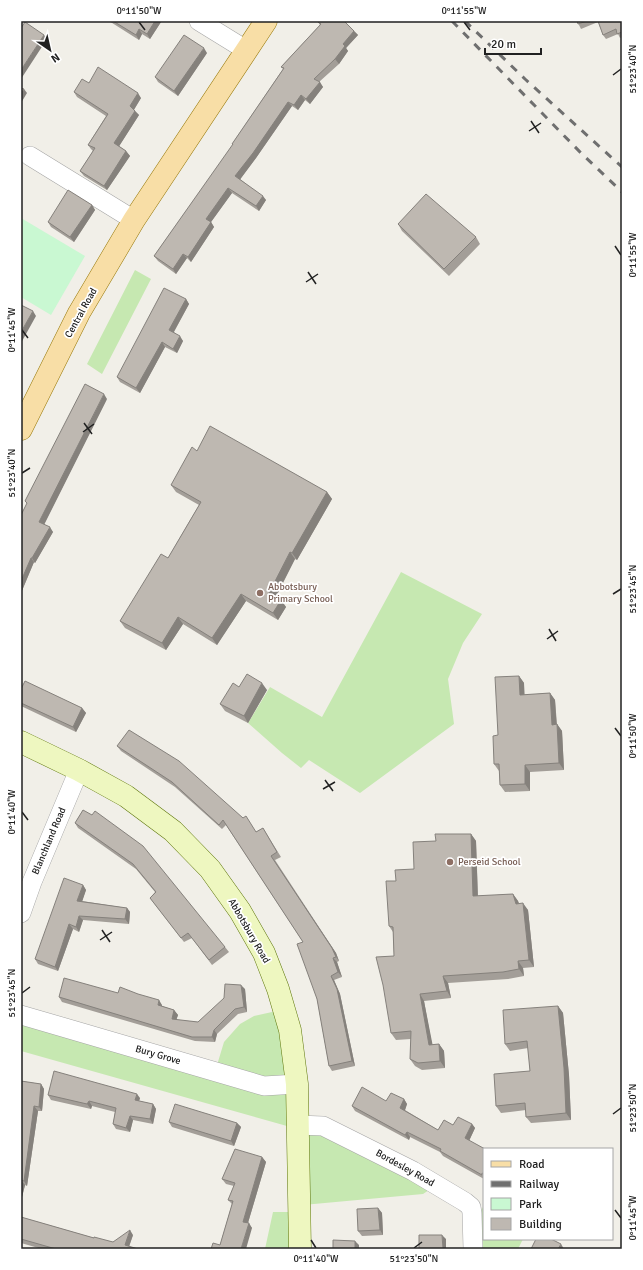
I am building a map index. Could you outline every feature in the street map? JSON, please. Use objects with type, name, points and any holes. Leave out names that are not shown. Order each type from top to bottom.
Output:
[{"type":"main road","name":"Central Road","points":[[21,429],[26,405],[134,220],[266,21]]},
{"type":"street","points":[[200,21],[246,50]]},
{"type":"street","points":[[30,156],[134,220]]},
{"type":"street","name":"Abbotsbury Road","points":[[21,742],[79,770],[126,796],[172,831],[210,869],[240,911],[264,953],[278,989],[290,1030],[297,1084],[300,1249]]},
{"type":"street","name":"Blanchland Road","points":[[21,913],[32,882],[79,770]]},
{"type":"street","name":"Bury Grove","points":[[21,1015],[264,1086],[297,1084]]},
{"type":"street","name":"Bordesley Road","points":[[297,1125],[323,1126],[413,1171],[465,1202],[471,1207],[473,1249]]},
{"type":"green space","points":[[21,218],[85,256],[51,315],[21,297]]},
{"type":"green space","points":[[135,270],[151,279],[102,374],[87,364]]},
{"type":"green space","points":[[401,572],[482,614],[463,643],[448,679],[454,724],[360,793],[309,760],[301,768],[248,723],[270,687],[322,717]]},
{"type":"green space","points":[[281,1010],[294,1128],[21,1051],[21,1018],[214,1075],[224,1042],[240,1024],[254,1016]]},
{"type":"green space","points":[[301,1129],[321,1129],[432,1188],[423,1194],[303,1205]]},
{"type":"green space","points":[[483,1207],[483,1240],[522,1240],[518,1249],[479,1249],[481,1211]]},
{"type":"green space","points":[[273,1212],[296,1212],[296,1249],[265,1249]]},
{"type":"building","points":[[113,21],[155,21],[147,34],[139,29],[136,35]]},
{"type":"building","points":[[344,21],[354,31],[343,44],[345,46],[335,59],[314,79],[320,82],[306,99],[301,95],[294,105],[288,102],[253,153],[235,176],[263,196],[256,206],[228,188],[206,219],[211,222],[188,257],[183,254],[173,269],[154,256],[233,144],[284,68],[281,67],[321,24],[318,22]]},
{"type":"building","points":[[577,21],[587,21],[578,24]]},
{"type":"building","points":[[598,21],[622,21],[622,32],[617,34],[616,29],[603,35]]},
{"type":"building","points":[[25,22],[44,35],[21,70],[21,28]]},
{"type":"building","points":[[184,35],[204,48],[174,91],[155,77]]},
{"type":"building","points":[[98,67],[138,93],[130,106],[135,111],[114,143],[126,151],[104,186],[80,171],[95,148],[88,145],[108,114],[74,92],[82,79],[89,83]]},
{"type":"building","points":[[68,190],[92,205],[70,237],[48,222]]},
{"type":"building","points":[[426,194],[476,237],[444,269],[398,224]]},
{"type":"building","points":[[164,288],[186,299],[169,330],[180,336],[173,349],[162,342],[136,388],[117,377]]},
{"type":"building","points":[[21,305],[33,311],[21,332]]},
{"type":"building","points":[[85,384],[104,394],[39,522],[50,527],[31,558],[21,581],[21,515],[27,503],[25,501]]},
{"type":"building","points":[[210,426],[327,492],[292,553],[290,552],[269,593],[281,600],[273,613],[241,594],[212,638],[178,617],[162,643],[120,621],[161,554],[168,558],[201,502],[171,485],[192,447],[197,451]]},
{"type":"building","points":[[247,674],[262,683],[244,716],[220,704],[233,683],[239,687]]},
{"type":"building","points":[[519,676],[520,695],[550,693],[552,725],[557,724],[559,763],[525,765],[525,784],[500,785],[499,764],[494,764],[493,736],[498,735],[495,677]]},
{"type":"building","points":[[25,681],[82,708],[73,727],[21,703],[21,689]]},
{"type":"building","points":[[129,730],[179,761],[243,818],[246,816],[256,832],[263,828],[277,852],[271,856],[332,948],[336,957],[333,958],[338,972],[331,976],[337,989],[352,1061],[329,1066],[317,999],[297,944],[303,942],[223,820],[219,825],[172,782],[117,746]]},
{"type":"building","points":[[83,810],[92,815],[95,811],[143,846],[225,947],[209,960],[188,933],[181,938],[150,898],[156,892],[133,864],[75,823]]},
{"type":"building","points":[[435,834],[471,834],[473,896],[513,894],[516,904],[523,903],[529,960],[518,961],[519,969],[503,972],[443,976],[447,991],[420,994],[429,1045],[439,1044],[440,1061],[418,1063],[410,1059],[411,1031],[391,1033],[383,985],[376,957],[394,956],[393,927],[389,926],[386,881],[396,881],[395,870],[414,869],[413,842],[436,841]]},
{"type":"building","points":[[64,878],[83,885],[77,901],[127,908],[125,919],[79,916],[76,927],[69,924],[55,967],[35,959]]},
{"type":"building","points":[[64,978],[118,993],[120,987],[159,1000],[158,1005],[174,1010],[172,1019],[198,1022],[224,998],[225,984],[241,985],[244,1007],[235,1009],[214,1030],[212,1037],[192,1037],[59,997]]},
{"type":"building","points":[[558,1006],[564,1068],[566,1113],[526,1117],[525,1103],[496,1106],[494,1074],[530,1071],[527,1041],[505,1044],[503,1010]]},
{"type":"building","points":[[54,1071],[137,1094],[135,1100],[153,1104],[150,1119],[130,1116],[126,1128],[113,1124],[116,1108],[89,1101],[87,1104],[48,1095]]},
{"type":"building","points":[[21,1081],[41,1084],[39,1107],[34,1106],[24,1181],[21,1180]]},
{"type":"building","points":[[362,1087],[386,1101],[391,1093],[404,1099],[400,1108],[438,1130],[444,1120],[453,1125],[458,1117],[472,1124],[465,1138],[483,1148],[483,1174],[482,1175],[440,1151],[441,1149],[407,1132],[405,1135],[352,1106]]},
{"type":"building","points":[[175,1104],[237,1123],[231,1141],[169,1122]]},
{"type":"building","points":[[235,1149],[262,1157],[243,1222],[249,1223],[241,1249],[211,1249],[213,1243],[220,1245],[233,1201],[228,1200],[235,1183],[222,1179]]},
{"type":"building","points":[[378,1208],[380,1230],[358,1231],[357,1209]]},
{"type":"building","points":[[21,1217],[113,1242],[130,1230],[125,1245],[138,1249],[56,1249],[21,1239]]},
{"type":"building","points":[[419,1235],[442,1235],[443,1249],[419,1249]]},
{"type":"building","points":[[333,1240],[355,1241],[355,1249],[333,1249]]},
{"type":"building","points":[[536,1240],[553,1240],[561,1244],[558,1249],[531,1249]]},
{"type":"railway","points":[[452,21],[581,153],[622,192]]},
{"type":"railway","points":[[465,21],[525,79],[622,167]]},
{"type":"place","name":"Abbotsbury Primary School","points":[[260,593]]},
{"type":"place","name":"Perseid School","points":[[450,862]]}]
